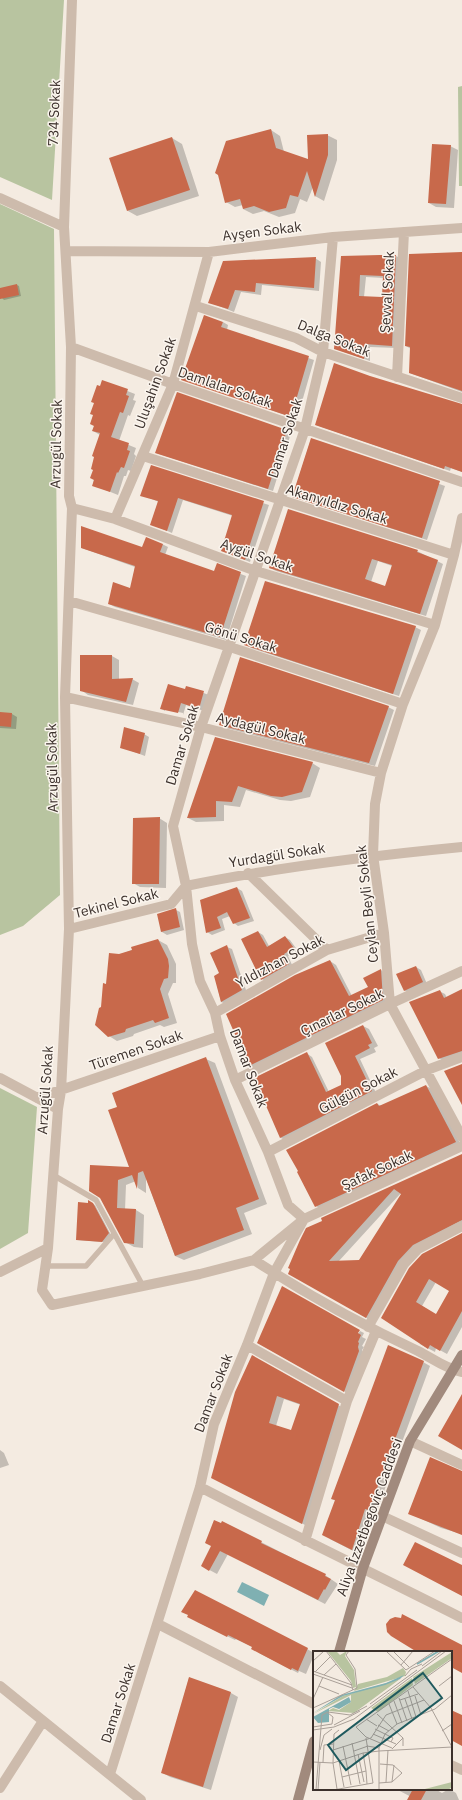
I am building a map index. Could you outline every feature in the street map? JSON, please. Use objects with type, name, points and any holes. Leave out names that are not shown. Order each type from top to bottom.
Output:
[{"type":"street","name":"734 Sokak","points":[[64,227],[72,0]]},
{"type":"street","points":[[0,198],[64,227]]},
{"type":"street","name":"Arzugül Sokak","points":[[64,227],[71,347],[69,496],[72,508],[64,697],[69,929],[61,1091],[58,1109],[48,1248],[42,1290],[52,1305],[143,1286]]},
{"type":"street","name":"Ayşen Sokak","points":[[66,251],[209,252],[333,237],[462,228]]},
{"type":"street","name":"Şevval Sokak","points":[[397,377],[404,232]]},
{"type":"street","name":"Damar Sokak","points":[[110,1774],[200,1487],[214,1424],[247,1345],[274,1273],[304,1219],[288,1205],[268,1152],[235,1080],[220,1036],[215,1013],[200,981],[192,944],[186,886],[173,826],[201,727],[306,429],[323,352],[333,237]]},
{"type":"street","name":"Uluşahin Sokak","points":[[115,519],[173,384],[196,306],[209,252]]},
{"type":"street","name":"Dalga Sokak","points":[[196,306],[296,338],[323,352],[462,398]]},
{"type":"street","name":"Damlalar Sokak","points":[[71,347],[173,384],[462,482]]},
{"type":"street","name":"Akanyıldız Sokak","points":[[143,456],[454,555]]},
{"type":"street","name":"Aygül Sokak","points":[[72,508],[115,519],[256,571],[435,625]]},
{"type":"street","name":"Ceylan Beyli Sokak","points":[[462,518],[454,555],[435,625],[403,704],[380,773],[375,804],[373,855],[384,933],[390,1004],[462,1137]]},
{"type":"street","name":"Gönü Sokak","points":[[69,601],[230,647],[403,704]]},
{"type":"street","name":"Aydagül Sokak","points":[[64,697],[201,727],[380,773]]},
{"type":"street","name":"Yurdagül Sokak","points":[[186,886],[248,873],[373,855],[462,847]]},
{"type":"street","points":[[248,873],[327,950]]},
{"type":"street","name":"Tekinel Sokak","points":[[69,929],[171,904],[186,886]]},
{"type":"street","name":"Yıldızhan Sokak","points":[[215,1013],[327,950],[384,933]]},
{"type":"street","name":"Çınarlar Sokak","points":[[235,1080],[390,1004],[462,971]]},
{"type":"street","name":"Türemen Sokak","points":[[37,1098],[220,1036]]},
{"type":"street","name":"Gülgün Sokak","points":[[268,1152],[427,1070],[462,1057]]},
{"type":"street","points":[[0,1078],[58,1109]]},
{"type":"street","name":"Şafak Sokak","points":[[254,1260],[304,1219],[462,1146]]},
{"type":"street","points":[[305,1541],[347,1401],[372,1329],[404,1264],[418,1249],[462,1226]]},
{"type":"street","points":[[0,1272],[48,1248]]},
{"type":"street","points":[[143,1286],[254,1260],[372,1329],[457,1371]]},
{"type":"street","points":[[247,1345],[347,1401]]},
{"type":"street","name":"Aliya İzzetbegoviç Caddesi","points":[[339,1651],[363,1568],[410,1441],[457,1371],[462,1355]]},
{"type":"street","points":[[410,1441],[462,1465]]},
{"type":"street","points":[[200,1487],[305,1541],[363,1568],[462,1618]]},
{"type":"street","points":[[382,1516],[462,1553]]},
{"type":"street","points":[[158,1624],[313,1703]]},
{"type":"street","points":[[0,1686],[141,1800]]},
{"type":"street","points":[[0,1788],[43,1721]]},
{"type":"street","points":[[298,1800],[313,1745]]},
{"type":"street","points":[[452,1766],[462,1770]]},
{"type":"lane","points":[[53,1175],[96,1200],[143,1286]]},
{"type":"lane","points":[[46,1266],[86,1266],[114,1234]]},
{"type":"green space","points":[[0,0],[64,0],[52,200],[0,177]]},
{"type":"green space","points":[[462,86],[462,186],[459,186],[458,87]]},
{"type":"green space","points":[[0,204],[54,229],[60,895],[23,926],[0,935]]},
{"type":"green space","points":[[0,1088],[37,1107],[28,1233],[0,1249]]},
{"type":"water","points":[[242,1582],[269,1595],[264,1606],[237,1592]]},
{"type":"building","points":[[271,129],[276,148],[308,159],[307,135],[328,134],[328,155],[315,197],[307,171],[298,197],[290,195],[286,208],[269,212],[254,206],[243,209],[240,199],[225,203],[218,175],[215,173],[226,141]]},
{"type":"building","points":[[172,137],[190,190],[127,211],[109,158]]},
{"type":"building","points":[[432,144],[451,145],[446,204],[428,203]]},
{"type":"building","points":[[462,252],[462,391],[409,373],[410,347],[405,346],[409,254]]},
{"type":"building","points":[[396,255],[392,346],[365,344],[364,359],[334,349],[341,256]],"holes":[[[360,275],[383,276],[382,297],[359,296]]]},
{"type":"building","points":[[316,257],[314,288],[256,283],[255,292],[235,290],[228,309],[208,303],[223,261]]},
{"type":"building","points":[[17,284],[19,295],[0,299],[0,288]]},
{"type":"building","points":[[204,315],[223,322],[221,327],[309,356],[291,417],[181,380]]},
{"type":"building","points":[[334,363],[370,376],[462,404],[462,472],[445,466],[444,469],[315,425]]},
{"type":"building","points":[[102,380],[128,389],[126,395],[129,396],[123,413],[120,412],[111,437],[129,443],[127,450],[130,451],[124,468],[121,467],[118,473],[117,472],[110,492],[92,486],[94,480],[90,478],[93,470],[91,469],[94,457],[92,456],[100,433],[92,431],[94,426],[90,424],[93,415],[90,414],[94,403],[91,402],[97,385],[100,386]]},
{"type":"building","points":[[177,392],[287,430],[268,489],[155,453]]},
{"type":"building","points":[[311,438],[440,481],[422,538],[292,497]]},
{"type":"building","points":[[151,465],[264,501],[245,560],[221,551],[232,515],[178,498],[167,531],[150,525],[158,501],[140,496]]},
{"type":"building","points":[[288,509],[418,550],[417,552],[438,560],[420,614],[269,568]],"holes":[[[372,559],[392,565],[385,586],[365,579]]]},
{"type":"building","points":[[81,526],[142,547],[146,537],[163,544],[160,552],[214,571],[217,563],[241,572],[220,637],[108,604],[113,582],[130,588],[135,566],[81,548]]},
{"type":"building","points":[[265,581],[416,626],[393,694],[244,645]]},
{"type":"building","points":[[80,655],[112,655],[112,679],[133,678],[126,702],[80,691]]},
{"type":"building","points":[[240,657],[389,706],[369,763],[219,725]]},
{"type":"building","points":[[168,684],[185,689],[186,686],[204,691],[199,709],[181,703],[178,713],[160,709]]},
{"type":"building","points":[[0,712],[12,713],[11,727],[0,726]]},
{"type":"building","points":[[124,727],[145,733],[140,754],[120,748]]},
{"type":"building","points":[[215,737],[313,762],[302,792],[282,797],[271,796],[238,786],[232,802],[216,801],[216,817],[187,818]]},
{"type":"building","points":[[160,817],[159,884],[132,884],[133,818]]},
{"type":"building","points":[[237,887],[250,918],[233,924],[227,912],[217,917],[221,928],[206,933],[200,900]]},
{"type":"building","points":[[176,908],[180,927],[161,932],[157,914]]},
{"type":"building","points":[[258,931],[267,947],[285,936],[294,948],[284,954],[289,964],[261,980],[241,939]]},
{"type":"building","points":[[158,939],[168,959],[169,966],[168,978],[164,979],[160,989],[169,1018],[155,1023],[153,1020],[126,1029],[125,1032],[108,1037],[95,1025],[99,1008],[101,1007],[103,983],[106,984],[109,953],[119,954],[132,950],[131,947]]},
{"type":"building","points":[[227,945],[242,990],[221,1002],[214,976],[219,973],[210,953]]},
{"type":"building","points":[[330,960],[349,996],[368,987],[363,978],[381,969],[383,1000],[249,1066],[226,1014],[295,975]]},
{"type":"building","points":[[416,966],[423,982],[404,991],[396,974]]},
{"type":"building","points":[[462,989],[462,1051],[438,1059],[409,1002],[440,990],[444,998]]},
{"type":"building","points":[[363,1025],[372,1043],[368,1045],[370,1048],[355,1056],[372,1091],[280,1138],[254,1078],[307,1052],[326,1092],[341,1085],[341,1076],[325,1043]]},
{"type":"building","points":[[206,1057],[259,1199],[236,1208],[244,1230],[175,1256],[143,1171],[138,1173],[137,1189],[132,1175],[118,1180],[117,1208],[136,1209],[134,1244],[124,1243],[100,1198],[89,1191],[90,1165],[129,1167],[108,1110],[117,1107],[112,1093]]},
{"type":"building","points":[[462,1064],[462,1105],[444,1071]]},
{"type":"building","points":[[426,1085],[456,1142],[315,1207],[286,1150],[377,1103],[379,1106]]},
{"type":"building","points":[[462,1154],[462,1220],[413,1245],[398,1261],[366,1318],[288,1274],[290,1269],[288,1268],[306,1228],[322,1221],[321,1218]],"holes":[[[394,1189],[401,1194],[359,1260],[329,1261]]]},
{"type":"building","points":[[88,1200],[93,1203],[109,1233],[102,1242],[76,1240],[78,1202],[88,1203]]},
{"type":"building","points":[[462,1233],[462,1311],[440,1351],[430,1345],[428,1349],[381,1318],[409,1268],[422,1254]],"holes":[[[429,1279],[449,1291],[436,1314],[416,1302]]]},
{"type":"building","points":[[282,1286],[360,1330],[358,1333],[361,1335],[358,1342],[359,1351],[344,1392],[257,1343]]},
{"type":"building","points":[[388,1345],[424,1361],[369,1510],[365,1509],[352,1550],[322,1535],[335,1500],[331,1499]]},
{"type":"building","points":[[252,1355],[339,1404],[302,1524],[211,1478],[235,1392]],"holes":[[[277,1396],[300,1404],[291,1430],[269,1423]]]},
{"type":"building","points":[[462,1394],[462,1450],[438,1436]]},
{"type":"building","points":[[430,1457],[462,1471],[462,1535],[408,1514]]},
{"type":"building","points":[[214,1520],[221,1523],[222,1521],[262,1541],[261,1543],[326,1574],[325,1576],[331,1579],[325,1590],[324,1589],[318,1600],[220,1551],[209,1571],[201,1566],[211,1546],[205,1543]]},
{"type":"building","points":[[415,1542],[462,1565],[462,1596],[403,1565]]},
{"type":"building","points":[[195,1590],[308,1648],[298,1671],[292,1668],[291,1670],[251,1649],[252,1647],[228,1635],[227,1637],[187,1617],[188,1615],[181,1612]]},
{"type":"building","points":[[402,1614],[462,1645],[462,1673],[452,1668],[452,1651],[415,1651],[391,1636],[387,1632],[386,1624],[390,1619],[395,1617],[401,1618]]},
{"type":"building","points":[[189,1677],[231,1692],[203,1787],[161,1773]]},
{"type":"building","points":[[452,1710],[462,1715],[462,1746],[452,1741]]},
{"type":"building","points":[[412,1790],[426,1790],[421,1800],[407,1800]]}]
